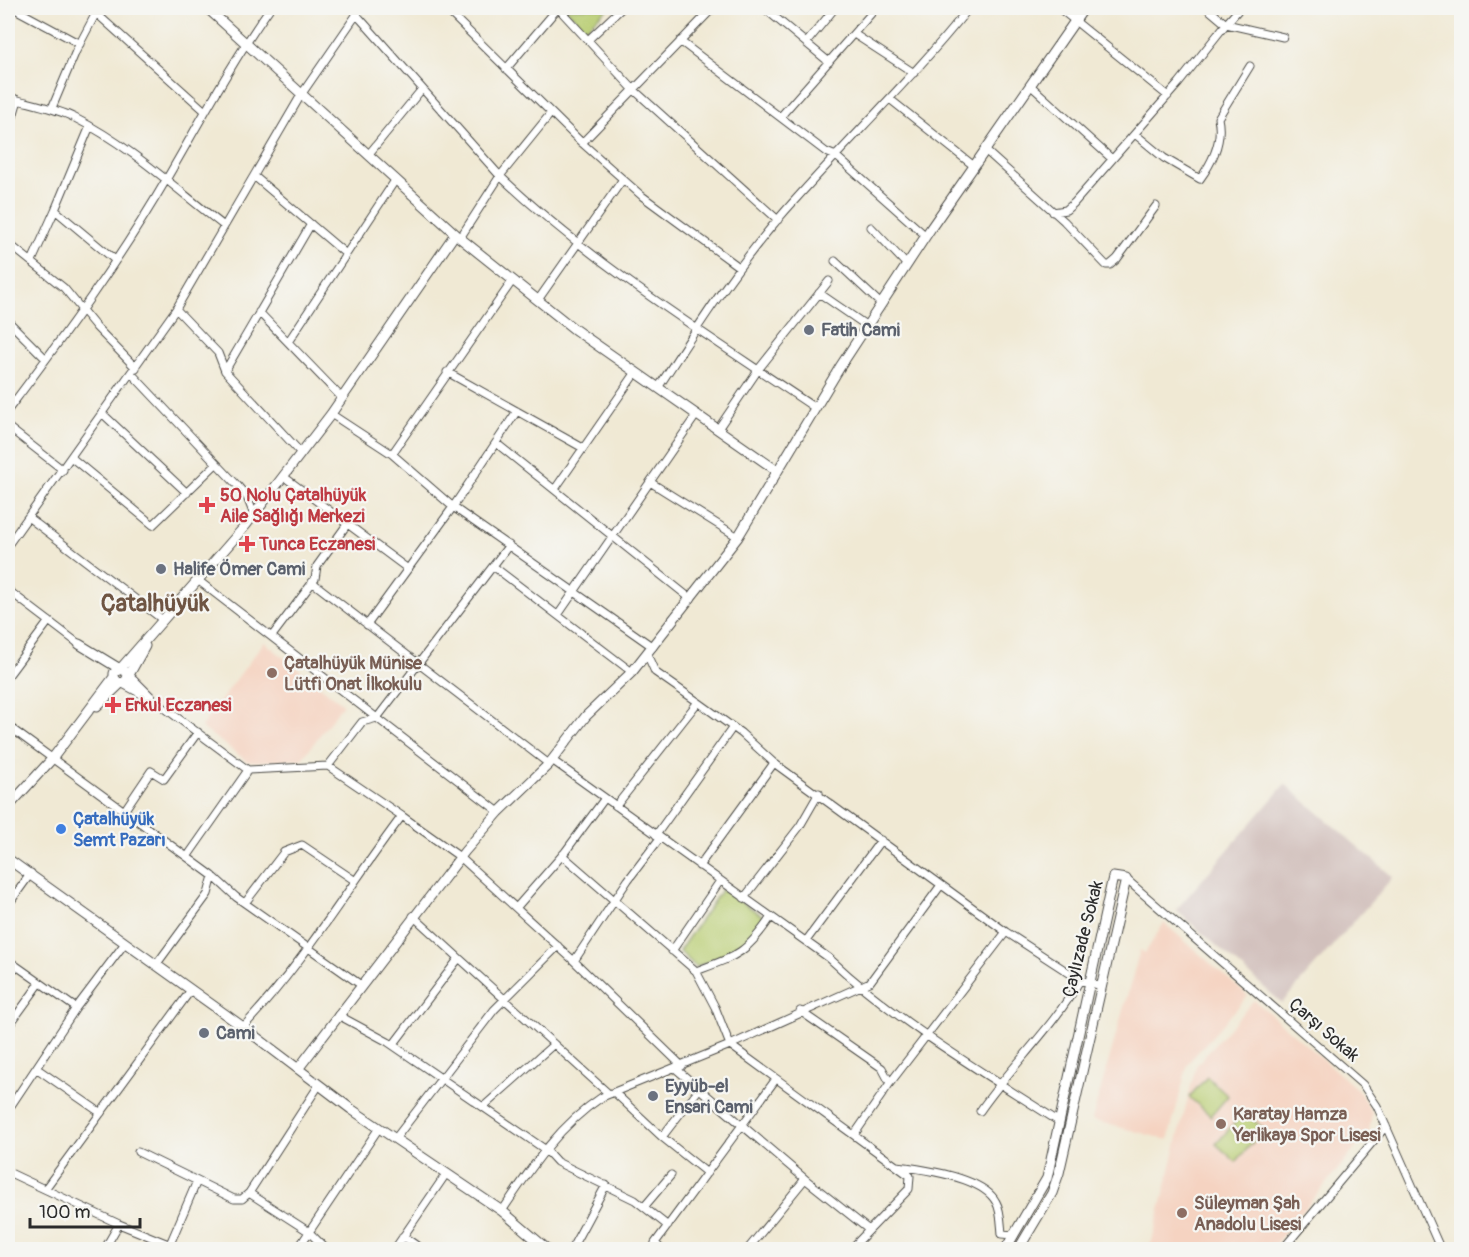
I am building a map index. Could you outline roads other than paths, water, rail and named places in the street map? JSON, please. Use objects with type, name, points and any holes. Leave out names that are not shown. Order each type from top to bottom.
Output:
[{"type":"street","points":[[13,8],[80,44]]},
{"type":"street","points":[[207,8],[458,236],[538,300],[658,388],[776,470]]},
{"type":"street","points":[[8,410],[83,310],[166,181],[245,43],[270,8]]},
{"type":"street","points":[[445,8],[582,143],[623,179],[739,267]]},
{"type":"street","points":[[453,15],[459,8]]},
{"type":"street","points":[[506,69],[558,8],[633,89],[778,220]]},
{"type":"street","points":[[588,40],[622,8]]},
{"type":"street","points":[[582,143],[713,8]]},
{"type":"street","points":[[764,8],[807,42],[829,63]]},
{"type":"street","points":[[807,42],[835,8]]},
{"type":"street","points":[[781,116],[876,8]]},
{"type":"street","points":[[658,388],[739,267],[836,156],[891,100],[969,8]]},
{"type":"street","points":[[1059,8],[1168,96]]},
{"type":"street","points":[[298,1069],[460,857],[499,812],[551,762],[586,716],[632,672],[738,537],[776,470],[881,304],[1084,8]]},
{"type":"street","points":[[1207,8],[1226,24],[1283,37]]},
{"type":"street","points":[[1053,212],[1066,210],[1168,96],[1240,8]]},
{"type":"street","points":[[52,108],[80,44],[98,10],[205,111]]},
{"type":"street","points":[[8,545],[177,309],[301,95],[358,11],[422,89],[500,176],[526,201],[696,328],[815,408]]},
{"type":"street","points":[[854,34],[914,73]]},
{"type":"street","points":[[680,41],[826,152],[836,156],[926,236]]},
{"type":"street","points":[[1134,134],[1164,158],[1200,179],[1218,144],[1221,133],[1218,118],[1250,66]]},
{"type":"street","points":[[1030,85],[1112,159]]},
{"type":"street","points":[[368,154],[422,89]]},
{"type":"street","points":[[8,96],[52,108],[90,126],[224,226]]},
{"type":"street","points":[[8,133],[18,100]]},
{"type":"street","points":[[891,100],[974,166]]},
{"type":"street","points":[[8,807],[52,759],[121,675],[138,660],[147,640],[254,514],[331,414],[500,176],[551,113]]},
{"type":"street","points":[[32,261],[90,126]]},
{"type":"street","points":[[985,150],[1053,212],[1102,261],[1110,265],[1156,206]]},
{"type":"street","points":[[254,176],[346,255]]},
{"type":"street","points":[[288,342],[396,179]]},
{"type":"street","points":[[538,300],[623,179]]},
{"type":"street","points":[[55,210],[115,260]]},
{"type":"street","points":[[225,371],[311,224]]},
{"type":"street","points":[[871,227],[907,266]]},
{"type":"street","points":[[8,243],[64,288],[134,371],[247,497],[254,514]]},
{"type":"street","points":[[835,261],[881,304]]},
{"type":"street","points":[[392,454],[513,280]]},
{"type":"street","points":[[718,429],[758,370],[829,281]]},
{"type":"street","points":[[819,293],[867,326]]},
{"type":"street","points":[[177,309],[218,353],[225,371],[301,453]]},
{"type":"street","points":[[259,312],[342,398]]},
{"type":"street","points":[[8,321],[46,359]]},
{"type":"street","points":[[447,372],[583,448]]},
{"type":"street","points":[[555,489],[636,372]]},
{"type":"street","points":[[367,625],[453,507],[517,411]]},
{"type":"street","points":[[103,414],[187,494]]},
{"type":"street","points":[[331,414],[392,454],[453,507],[577,591],[650,650],[655,672],[733,727],[774,763],[819,793],[1006,932],[1084,982],[1101,986]]},
{"type":"street","points":[[558,615],[577,591],[697,414]]},
{"type":"street","points":[[8,427],[63,470]]},
{"type":"street","points":[[496,443],[691,598]]},
{"type":"street","points":[[72,458],[153,525],[216,464]]},
{"type":"street","points":[[283,476],[408,569]]},
{"type":"street","points":[[651,482],[738,537]]},
{"type":"street","points":[[29,518],[163,620]]},
{"type":"street","points":[[272,636],[312,582],[317,566],[348,523]]},
{"type":"street","points":[[328,766],[362,722],[377,718],[509,545]]},
{"type":"street","points":[[493,566],[632,672]]},
{"type":"street","points":[[199,581],[499,812]]},
{"type":"street","points":[[312,582],[551,762],[806,941],[861,987],[928,1036],[1058,1121]]},
{"type":"street","points":[[8,590],[248,771],[328,766],[460,857],[574,961],[699,1089],[741,1127],[869,1230]]},
{"type":"street","points":[[8,676],[49,621]]},
{"type":"street","points":[[616,806],[698,702]]},
{"type":"street","points":[[8,726],[213,876],[245,903],[361,985]]},
{"type":"street","points":[[574,961],[733,727]]},
{"type":"street","points":[[124,811],[151,771],[164,779],[198,732]]},
{"type":"street","points":[[699,866],[774,763]]},
{"type":"street","points":[[187,857],[248,771]]},
{"type":"street","points":[[744,898],[800,826],[819,793]]},
{"type":"street","points":[[516,908],[562,855],[605,798]]},
{"type":"street","points":[[243,1027],[308,948],[354,880],[402,816]]},
{"type":"street","points":[[806,941],[881,840]]},
{"type":"street","points":[[245,903],[284,852],[292,847],[302,845],[354,880]]},
{"type":"street","points":[[562,855],[614,900],[626,914],[696,971],[715,1007],[730,1045],[910,1176],[909,1189],[854,1248]]},
{"type":"street","points":[[8,859],[31,873],[379,1128],[501,1211],[548,1250]]},
{"type":"street","points":[[8,905],[31,873]]},
{"type":"street","points":[[156,965],[208,894],[213,876]]},
{"type":"street","name":"Çaylızade Sokak","points":[[1005,1250],[1047,1178],[1084,982],[1113,877],[1126,879],[1056,1183],[1018,1250]]},
{"type":"street","name":"Çarşı Sokak","points":[[1126,879],[1355,1076],[1370,1094],[1386,1126],[1441,1250]]},
{"type":"street","points":[[672,951],[720,881]]},
{"type":"street","points":[[501,1211],[549,1143],[588,1106],[870,982],[941,885]]},
{"type":"street","points":[[413,916],[554,1044],[707,1173]]},
{"type":"street","points":[[696,971],[746,950],[754,943],[771,917]]},
{"type":"street","points":[[854,1135],[890,1083],[1006,932]]},
{"type":"street","points":[[8,1110],[11,1098],[36,1068],[76,1008],[125,943]]},
{"type":"street","points":[[395,1139],[440,1078],[506,999],[558,946]]},
{"type":"street","points":[[393,1045],[459,958]]},
{"type":"street","points":[[8,960],[76,1008]]},
{"type":"street","points":[[980,1111],[999,1083],[1084,982]]},
{"type":"street","points":[[8,1027],[40,983]]},
{"type":"street","points":[[45,1189],[191,990]]},
{"type":"street","points":[[800,1011],[882,1068],[890,1083]]},
{"type":"street","points":[[338,1015],[393,1045],[546,1150],[557,1162],[606,1185],[644,1207],[668,1226]]},
{"type":"street","points":[[483,1107],[554,1044]]},
{"type":"street","points":[[36,1068],[101,1113]]},
{"type":"street","points":[[662,1250],[653,1246],[776,1079]]},
{"type":"street","points":[[138,1152],[234,1199],[242,1199],[249,1193],[319,1085]]},
{"type":"street","points":[[662,1137],[699,1089]]},
{"type":"street","points":[[1282,1250],[1386,1126]]},
{"type":"street","points":[[297,1250],[379,1128]]},
{"type":"street","points":[[897,1166],[943,1173],[992,1194],[998,1204],[1002,1234],[1014,1235]]},
{"type":"street","points":[[8,1172],[119,1224],[183,1250]]},
{"type":"street","points":[[394,1250],[446,1174]]},
{"type":"street","points":[[644,1207],[671,1175]]},
{"type":"street","points":[[747,1250],[805,1179]]},
{"type":"street","points":[[170,1244],[197,1181]]},
{"type":"street","points":[[571,1250],[606,1185]]},
{"type":"street","points":[[249,1193],[308,1231],[327,1250]]},
{"type":"street","points":[[104,1250],[119,1224]]},
{"type":"street","points":[[403,1236],[423,1250]]},
{"type":"street","points":[[534,1238],[536,1250]]},
{"type":"place","name":"Fatih Cami","points":[[809,330]]},
{"type":"place","name":"50 Nolu Çatalhüyük Aile Sağlığı Merkezi","points":[[207,505]]},
{"type":"place","name":"Tunca Eczanesi","points":[[247,544]]},
{"type":"place","name":"Halife Ömer Cami","points":[[161,569]]},
{"type":"place","name":"Çatalhüyük Münise Lütfi Onat İlkokulu","points":[[272,673]]},
{"type":"place","name":"Erkul Eczanesi","points":[[113,705]]},
{"type":"place","name":"Çatalhüyük Semt Pazarı","points":[[61,829]]},
{"type":"place","name":"Cami","points":[[204,1033]]},
{"type":"place","name":"Eyyüb-el Ensari Cami","points":[[653,1096]]},
{"type":"place","name":"Karatay Hamza Yerlikaya Spor Lisesi","points":[[1221,1124]]},
{"type":"place","name":"Süleyman Şah Anadolu Lisesi","points":[[1182,1213]]},
{"type":"district","name":"Çatalhüyük","points":[[155,603]]}]
